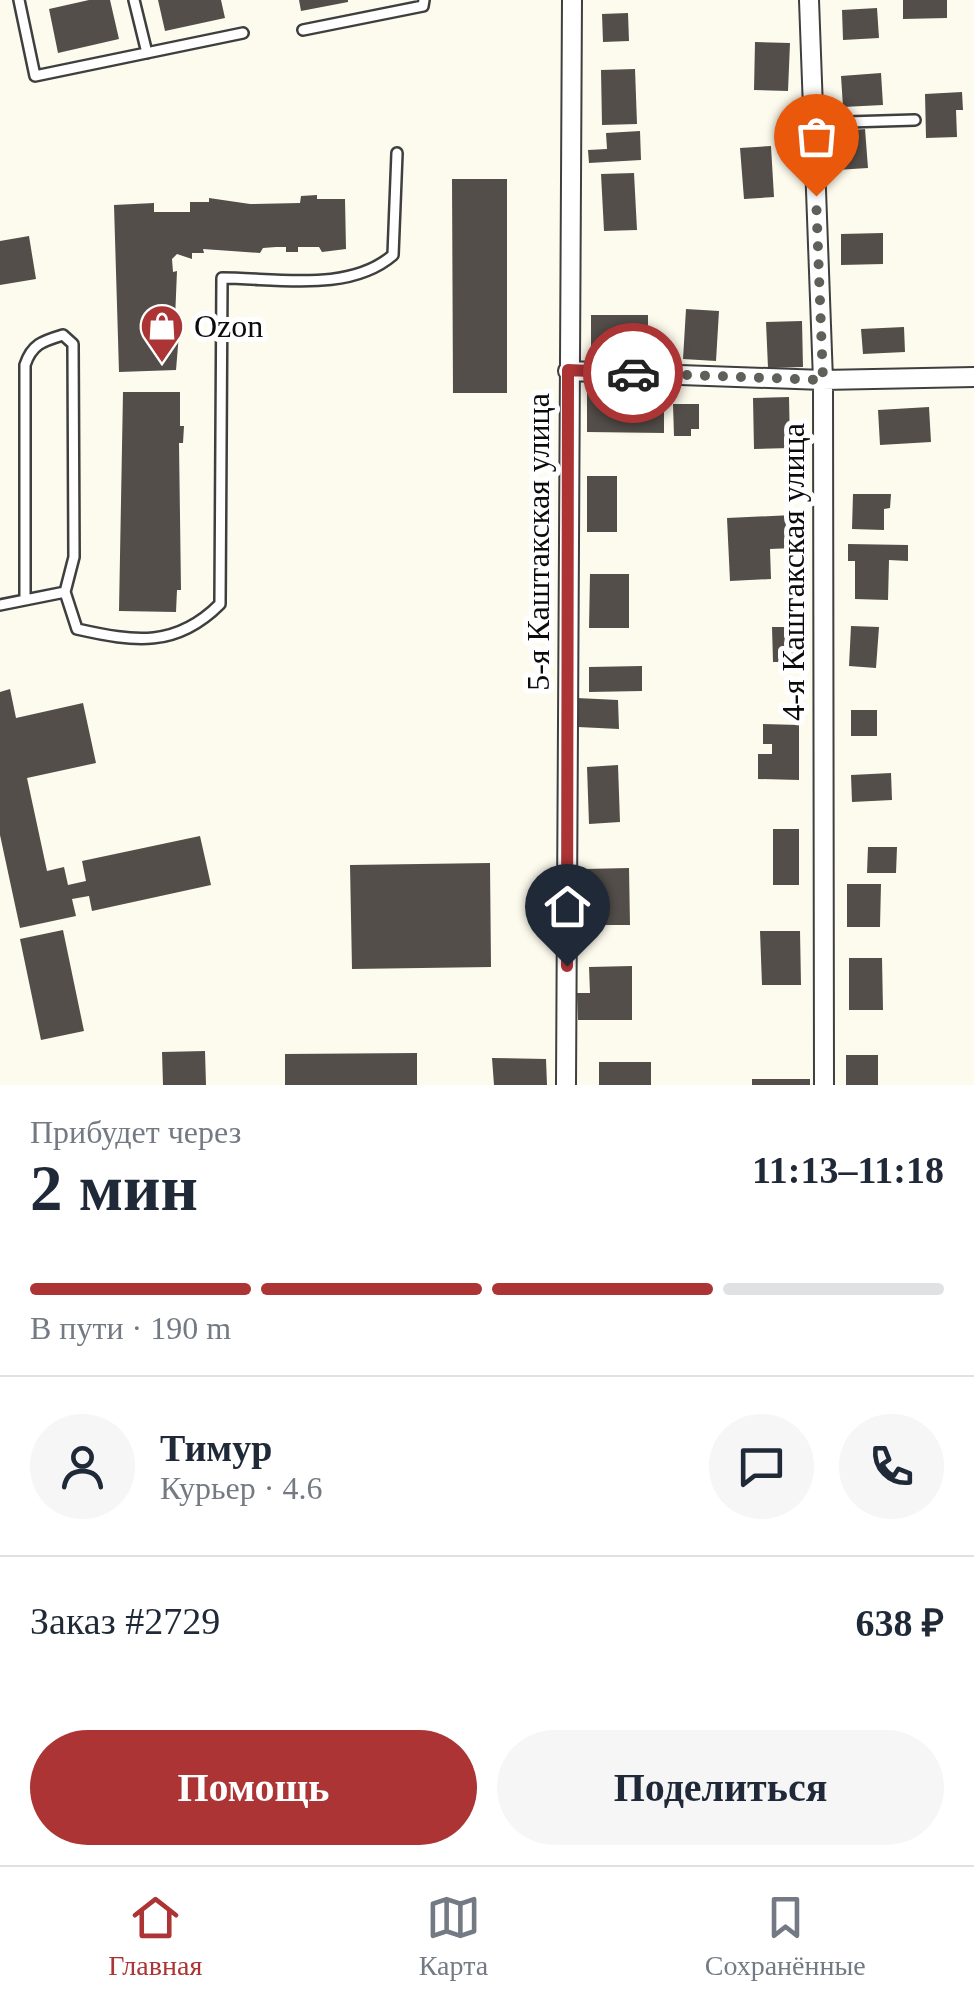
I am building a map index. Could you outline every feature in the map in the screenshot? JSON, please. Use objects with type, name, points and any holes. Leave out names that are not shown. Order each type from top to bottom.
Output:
[{"type":"street","name":"5-я Каштакская улица","points":[[566,1085],[572,0]]},
{"type":"street","name":"4-я Каштакская улица","points":[[809,0],[823,380],[824,1085]]},
{"type":"street","points":[[568,370],[823,380],[974,378]]},
{"type":"lane","points":[[18,0],[36,76],[242,33]]},
{"type":"lane","points":[[134,0],[147,53]]},
{"type":"lane","points":[[303,30],[423,6],[424,0]]},
{"type":"lane","points":[[814,123],[915,120]]},
{"type":"lane","points":[[25,600],[25,365],[30,350],[63,334],[73,344],[74,557],[65,592],[78,629],[126,640],[186,633],[220,604],[222,278],[338,279],[374,271],[393,255],[397,153]]},
{"type":"lane","points":[[0,605],[65,592]]},
{"type":"building","points":[[89,0],[110,0],[119,39],[58,53],[49,9]]},
{"type":"building","points":[[158,0],[221,0],[225,18],[165,31]]},
{"type":"building","points":[[299,0],[348,0],[348,2],[301,11]]},
{"type":"building","points":[[903,0],[947,0],[947,18],[903,19]]},
{"type":"building","points":[[877,8],[879,38],[843,40],[842,10]]},
{"type":"building","points":[[628,13],[629,41],[603,42],[602,14]]},
{"type":"building","points":[[755,42],[790,43],[788,91],[754,90]]},
{"type":"building","points":[[635,69],[637,124],[602,125],[601,70]]},
{"type":"building","points":[[881,73],[883,105],[843,107],[841,76]]},
{"type":"building","points":[[962,92],[963,110],[956,110],[957,137],[926,138],[925,94]]},
{"type":"building","points":[[865,129],[868,168],[836,170],[833,132]]},
{"type":"building","points":[[640,131],[641,160],[589,163],[588,150],[607,149],[606,133]]},
{"type":"building","points":[[771,146],[774,197],[744,199],[740,148]]},
{"type":"building","points":[[634,173],[637,230],[604,231],[601,174]]},
{"type":"building","points":[[452,179],[507,179],[507,393],[453,393]]},
{"type":"building","points":[[317,195],[317,199],[345,199],[346,249],[322,252],[319,247],[298,247],[298,252],[286,252],[286,247],[276,247],[263,248],[260,253],[203,249],[204,253],[192,253],[192,259],[177,254],[172,259],[173,272],[177,271],[175,319],[180,322],[176,370],[119,372],[114,205],[154,203],[154,212],[190,212],[190,202],[209,202],[209,198],[250,204],[300,203],[301,196]]},
{"type":"building","points":[[883,233],[883,264],[841,265],[841,234]]},
{"type":"building","points":[[29,236],[36,279],[0,285],[0,241]]},
{"type":"building","points":[[686,309],[719,311],[716,361],[683,359]]},
{"type":"building","points":[[591,315],[648,315],[648,348],[591,348]]},
{"type":"building","points":[[802,321],[803,367],[768,368],[766,322]]},
{"type":"building","points":[[904,327],[905,352],[863,354],[861,329]]},
{"type":"building","points":[[123,392],[180,392],[180,426],[184,426],[183,443],[179,443],[181,590],[177,590],[176,612],[119,611]]},
{"type":"building","points":[[587,392],[600,392],[600,404],[664,405],[664,433],[587,432]]},
{"type":"building","points":[[789,397],[790,448],[754,449],[753,398]]},
{"type":"building","points":[[673,404],[699,404],[699,429],[691,429],[691,436],[674,436]]},
{"type":"building","points":[[929,407],[931,442],[880,445],[878,410]]},
{"type":"building","points":[[587,476],[617,476],[617,532],[587,532]]},
{"type":"building","points":[[853,494],[891,494],[890,508],[884,509],[884,530],[852,529]]},
{"type":"building","points":[[793,515],[794,548],[770,549],[771,579],[730,581],[727,518]]},
{"type":"building","points":[[848,544],[908,545],[908,561],[889,560],[888,600],[855,599],[855,561],[848,561]]},
{"type":"building","points":[[590,574],[629,574],[629,628],[589,628]]},
{"type":"building","points":[[851,626],[879,627],[876,668],[849,666]]},
{"type":"building","points":[[772,627],[804,627],[804,662],[773,662]]},
{"type":"building","points":[[642,666],[642,691],[589,692],[589,667]]},
{"type":"building","points":[[10,689],[16,718],[83,703],[96,763],[27,778],[47,871],[64,867],[68,885],[86,881],[82,861],[200,836],[211,885],[92,911],[89,896],[72,899],[76,916],[20,928],[0,835],[0,692]]},
{"type":"building","points":[[577,698],[618,700],[619,729],[578,727]]},
{"type":"building","points":[[851,710],[877,710],[877,736],[851,736]]},
{"type":"building","points":[[763,724],[799,725],[799,780],[758,779],[758,754],[772,754],[772,744],[763,744]]},
{"type":"building","points":[[618,765],[620,822],[589,824],[587,767]]},
{"type":"building","points":[[891,773],[892,800],[852,802],[851,775]]},
{"type":"building","points":[[773,829],[799,829],[799,885],[773,885]]},
{"type":"building","points":[[868,847],[897,847],[896,873],[867,873]]},
{"type":"building","points":[[490,863],[491,967],[352,969],[350,865]]},
{"type":"building","points":[[629,868],[630,925],[586,925],[585,869]]},
{"type":"building","points":[[847,884],[881,884],[880,927],[847,927]]},
{"type":"building","points":[[63,930],[84,1031],[41,1040],[20,939]]},
{"type":"building","points":[[760,931],[800,931],[801,985],[762,985]]},
{"type":"building","points":[[849,958],[882,958],[883,1010],[849,1010]]},
{"type":"building","points":[[632,966],[632,1020],[578,1020],[577,993],[590,993],[589,967]]},
{"type":"building","points":[[205,1051],[206,1085],[163,1085],[162,1052]]},
{"type":"building","points":[[417,1053],[417,1085],[285,1085],[285,1054]]},
{"type":"building","points":[[846,1055],[878,1055],[878,1085],[846,1085]]},
{"type":"building","points":[[492,1058],[546,1059],[547,1085],[494,1085]]},
{"type":"building","points":[[599,1062],[651,1062],[651,1085],[599,1085]]},
{"type":"building","points":[[752,1079],[810,1079],[810,1085],[752,1085]]},
{"type":"way so far","points":[[633,373],[823,380],[816,196]]},
{"type":"place","name":"Ozon","points":[[162,364]]},
{"type":"route","points":[[567,966],[568,370],[633,373]]}]
